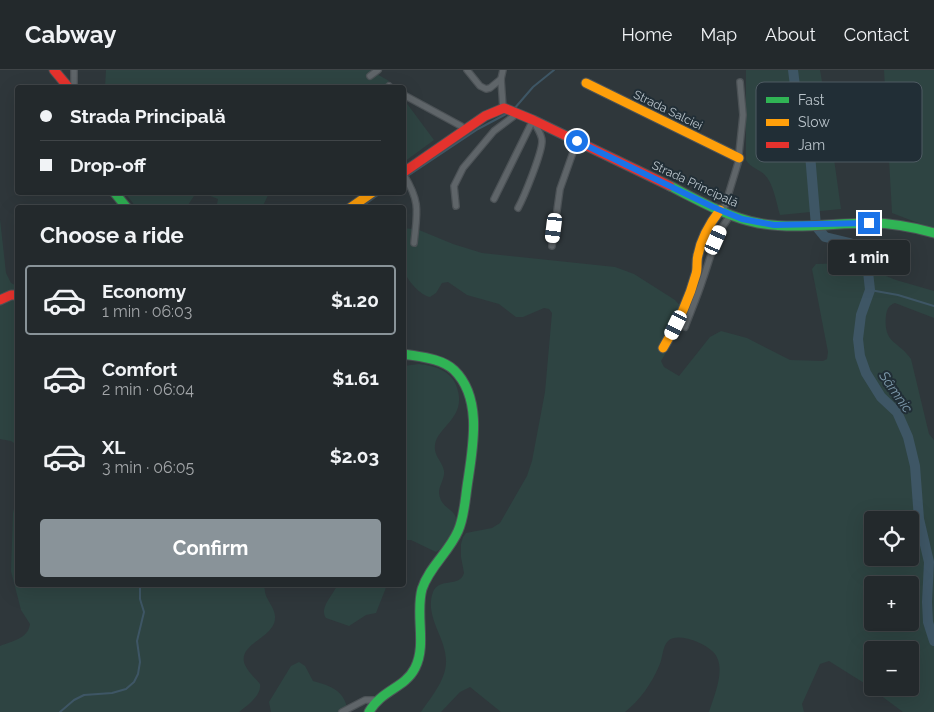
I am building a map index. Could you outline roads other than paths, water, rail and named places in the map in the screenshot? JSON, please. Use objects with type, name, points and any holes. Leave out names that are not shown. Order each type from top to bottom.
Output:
[{"type":"street","points":[[54,70],[66,85]]},
{"type":"street","points":[[74,70],[74,85]]},
{"type":"street","points":[[370,76],[378,70]]},
{"type":"street","points":[[467,70],[477,83],[486,89],[501,79]]},
{"type":"street","points":[[406,175],[463,128],[484,116],[504,108],[501,79],[503,70]]},
{"type":"street","points":[[685,327],[722,227],[739,158],[742,114],[740,82]]},
{"type":"street","name":"Strada Salciei","points":[[586,83],[739,158]]},
{"type":"street","points":[[406,96],[463,128]]},
{"type":"street","name":"Strada Principală","points":[[504,108],[725,212],[765,224],[900,224],[934,233]]},
{"type":"street","points":[[456,206],[454,186],[463,168],[494,131],[516,112]]},
{"type":"street","points":[[494,198],[533,120]]},
{"type":"street","points":[[518,208],[523,199],[541,147],[541,136],[533,120]]},
{"type":"street","points":[[552,246],[560,189],[577,141]]},
{"type":"street","points":[[406,178],[413,189],[417,205],[414,243]]},
{"type":"street","points":[[116,195],[125,205]]},
{"type":"street","points":[[354,205],[369,195]]},
{"type":"street","points":[[663,348],[681,315],[696,273],[700,246],[725,212]]},
{"type":"street","points":[[0,300],[15,295]]},
{"type":"street","points":[[369,712],[374,700],[406,678],[415,669],[418,655],[422,590],[429,573],[459,530],[472,448],[474,423],[472,410],[467,391],[459,376],[442,362],[406,354]]},
{"type":"street","points":[[342,712],[365,700],[374,700]]},
{"type":"waterway","points":[[514,109],[533,87],[554,70]]},
{"type":"waterway","name":"Sâmnic","points":[[793,70],[794,82]]},
{"type":"waterway","points":[[406,177],[478,129],[508,113]]},
{"type":"waterway","name":"Sâmnic","points":[[811,162],[816,226],[825,237],[850,243],[858,248],[867,262],[870,290],[861,315],[858,339],[860,356],[866,373],[881,397],[897,412],[908,437],[915,466],[919,519],[929,562],[928,622],[934,641]]},
{"type":"waterway","points":[[364,205],[378,195]]},
{"type":"waterway","points":[[870,290],[898,295],[934,306]]},
{"type":"waterway","points":[[60,712],[74,700],[84,695],[112,693],[126,689],[134,682],[138,674],[140,662],[137,641],[144,612],[140,599],[140,587]]}]
